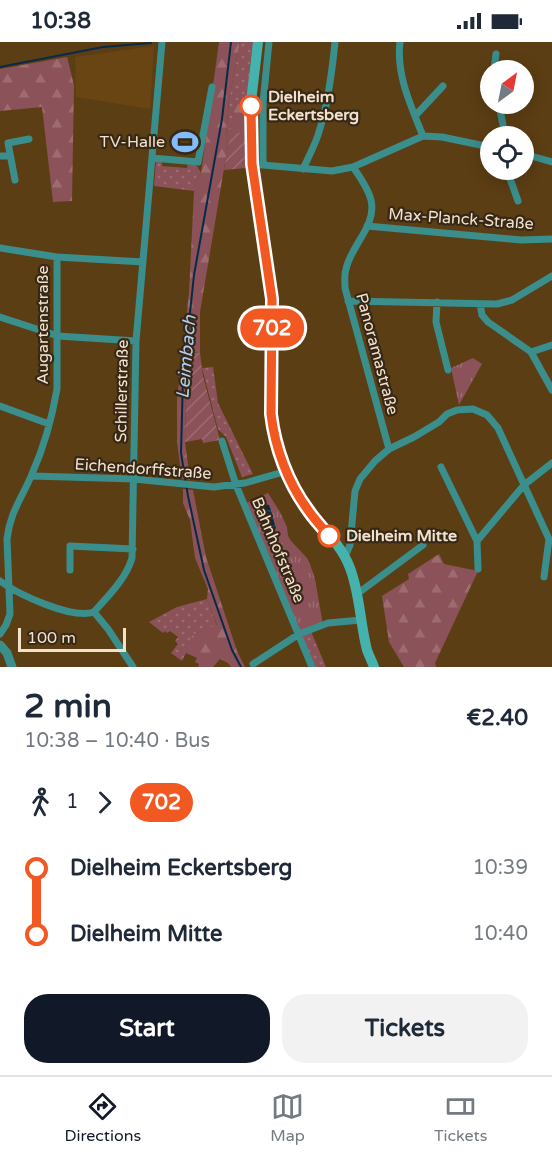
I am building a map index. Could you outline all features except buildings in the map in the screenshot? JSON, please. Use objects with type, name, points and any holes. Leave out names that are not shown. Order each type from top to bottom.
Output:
[{"type":"main road","points":[[258,42],[251,102],[272,299],[271,414],[273,429],[295,490],[308,510],[339,547],[350,568],[367,651],[374,667]]},
{"type":"street","name":"Schillerstraße","points":[[94,612],[127,571],[132,558],[136,341],[162,42]]},
{"type":"street","points":[[269,42],[258,164],[332,171],[353,167],[423,136],[442,137],[480,145]]},
{"type":"street","points":[[303,169],[318,136],[330,86],[335,42]]},
{"type":"street","points":[[400,42],[399,64],[402,78],[423,136]]},
{"type":"street","points":[[495,60],[496,54]]},
{"type":"street","points":[[415,116],[443,86]]},
{"type":"street","points":[[153,158],[198,162],[212,87]]},
{"type":"street","points":[[15,180],[8,143],[29,139]]},
{"type":"street","points":[[0,156],[10,156]]},
{"type":"street","points":[[534,157],[552,162]]},
{"type":"street","name":"Panoramastraße","points":[[353,167],[365,185],[371,201],[371,214],[345,269],[345,288],[389,449]]},
{"type":"street","points":[[511,180],[518,201]]},
{"type":"street","name":"Max-Planck-Straße","points":[[367,226],[521,240],[552,239]]},
{"type":"street","points":[[0,248],[57,256],[143,262]]},
{"type":"street","name":"Augartenstraße","points":[[0,634],[10,614],[8,527],[32,476],[49,424],[57,389],[57,256]]},
{"type":"street","points":[[348,301],[497,304],[512,300],[552,276]]},
{"type":"street","points":[[437,302],[436,322],[448,370]]},
{"type":"street","points":[[480,304],[482,315],[488,322],[531,352],[552,390]]},
{"type":"street","points":[[0,317],[58,336],[136,341]]},
{"type":"street","points":[[531,352],[552,345]]},
{"type":"street","points":[[0,406],[49,424]]},
{"type":"street","points":[[344,555],[350,545],[355,491],[360,479],[375,461],[389,449],[439,422],[447,414],[457,410],[473,409],[487,415],[498,428],[551,538],[544,578]]},
{"type":"street","name":"Bahnhofstraße","points":[[222,441],[236,485],[312,667]]},
{"type":"street","points":[[477,542],[524,485],[552,464]]},
{"type":"street","points":[[441,467],[477,542],[478,569]]},
{"type":"street","name":"Eichendorffstraße","points":[[32,476],[134,478],[214,487],[236,485],[287,471]]},
{"type":"street","points":[[357,594],[423,545]]},
{"type":"street","points":[[70,570],[70,546],[133,549]]},
{"type":"street","points":[[0,580],[9,588],[56,608],[86,614],[94,612],[133,667]]},
{"type":"street","points":[[253,664],[299,634],[328,623],[361,620]]},
{"type":"street","points":[[0,645],[7,653],[12,667]]},
{"type":"shaded area","points":[[154,46],[150,109],[76,97],[75,57]]},
{"type":"green space","points":[[219,42],[240,42],[229,100],[226,137],[228,145],[200,312],[200,353],[188,352],[185,442],[190,480],[182,479],[177,442],[177,399],[189,293],[194,191],[201,173]]},
{"type":"green space","points":[[240,42],[254,42],[248,102],[236,101],[228,145],[226,138],[229,100]]},
{"type":"green space","points":[[67,57],[74,85],[72,201],[53,202],[42,107],[0,111],[0,69]]},
{"type":"green space","points":[[236,100],[248,102],[245,133],[230,133]]},
{"type":"green space","points":[[230,133],[245,133],[246,168],[224,170]]},
{"type":"green space","points":[[156,161],[162,161],[162,166],[187,168],[188,163],[197,166],[201,173],[194,191],[154,186]]},
{"type":"green space","points":[[188,352],[200,353],[203,376],[220,440],[203,443],[202,439],[185,442]]},
{"type":"green space","points":[[473,358],[482,364],[459,405],[451,368]]},
{"type":"green space","points":[[213,367],[218,403],[253,474],[242,477],[226,437],[218,429],[202,368]]},
{"type":"green space","points":[[183,489],[193,490],[206,557],[237,651],[245,667],[231,667],[220,659],[213,667],[198,667],[199,664],[195,662],[197,658],[186,653],[192,636],[217,625],[207,599],[208,589],[195,558],[190,520],[183,503]]},
{"type":"green space","points":[[268,493],[287,527],[288,536],[307,558],[315,579],[323,625],[299,634],[244,504]]},
{"type":"green space","points":[[439,554],[444,564],[478,571],[435,663],[436,667],[404,667],[389,642],[382,596],[409,579],[408,574]]},
{"type":"green space","points":[[207,599],[217,626],[196,633],[182,661],[171,653],[178,644],[175,641],[178,637],[170,631],[163,633],[149,622],[177,607]]},
{"type":"green space","points":[[310,629],[326,667],[312,667],[299,634]]},
{"type":"water","points":[[269,505],[276,528],[274,531],[269,530],[266,524],[262,506]]},
{"type":"waterway","name":"Leimbach","points":[[231,42],[222,119],[194,275],[183,378],[181,453],[204,570],[232,650],[241,667]]},
{"type":"waterway","points":[[0,67],[103,47],[151,43]]},
{"type":"bus line","name":"702","points":[[251,106],[252,164],[272,299],[271,414],[273,429],[295,490],[329,536]]},
{"type":"place","name":"Dielheim Eckertsberg","points":[[251,106]]},
{"type":"place","name":"TV-Halle","points":[[185,142]]},
{"type":"place","name":"Dielheim Mitte","points":[[329,536]]}]
